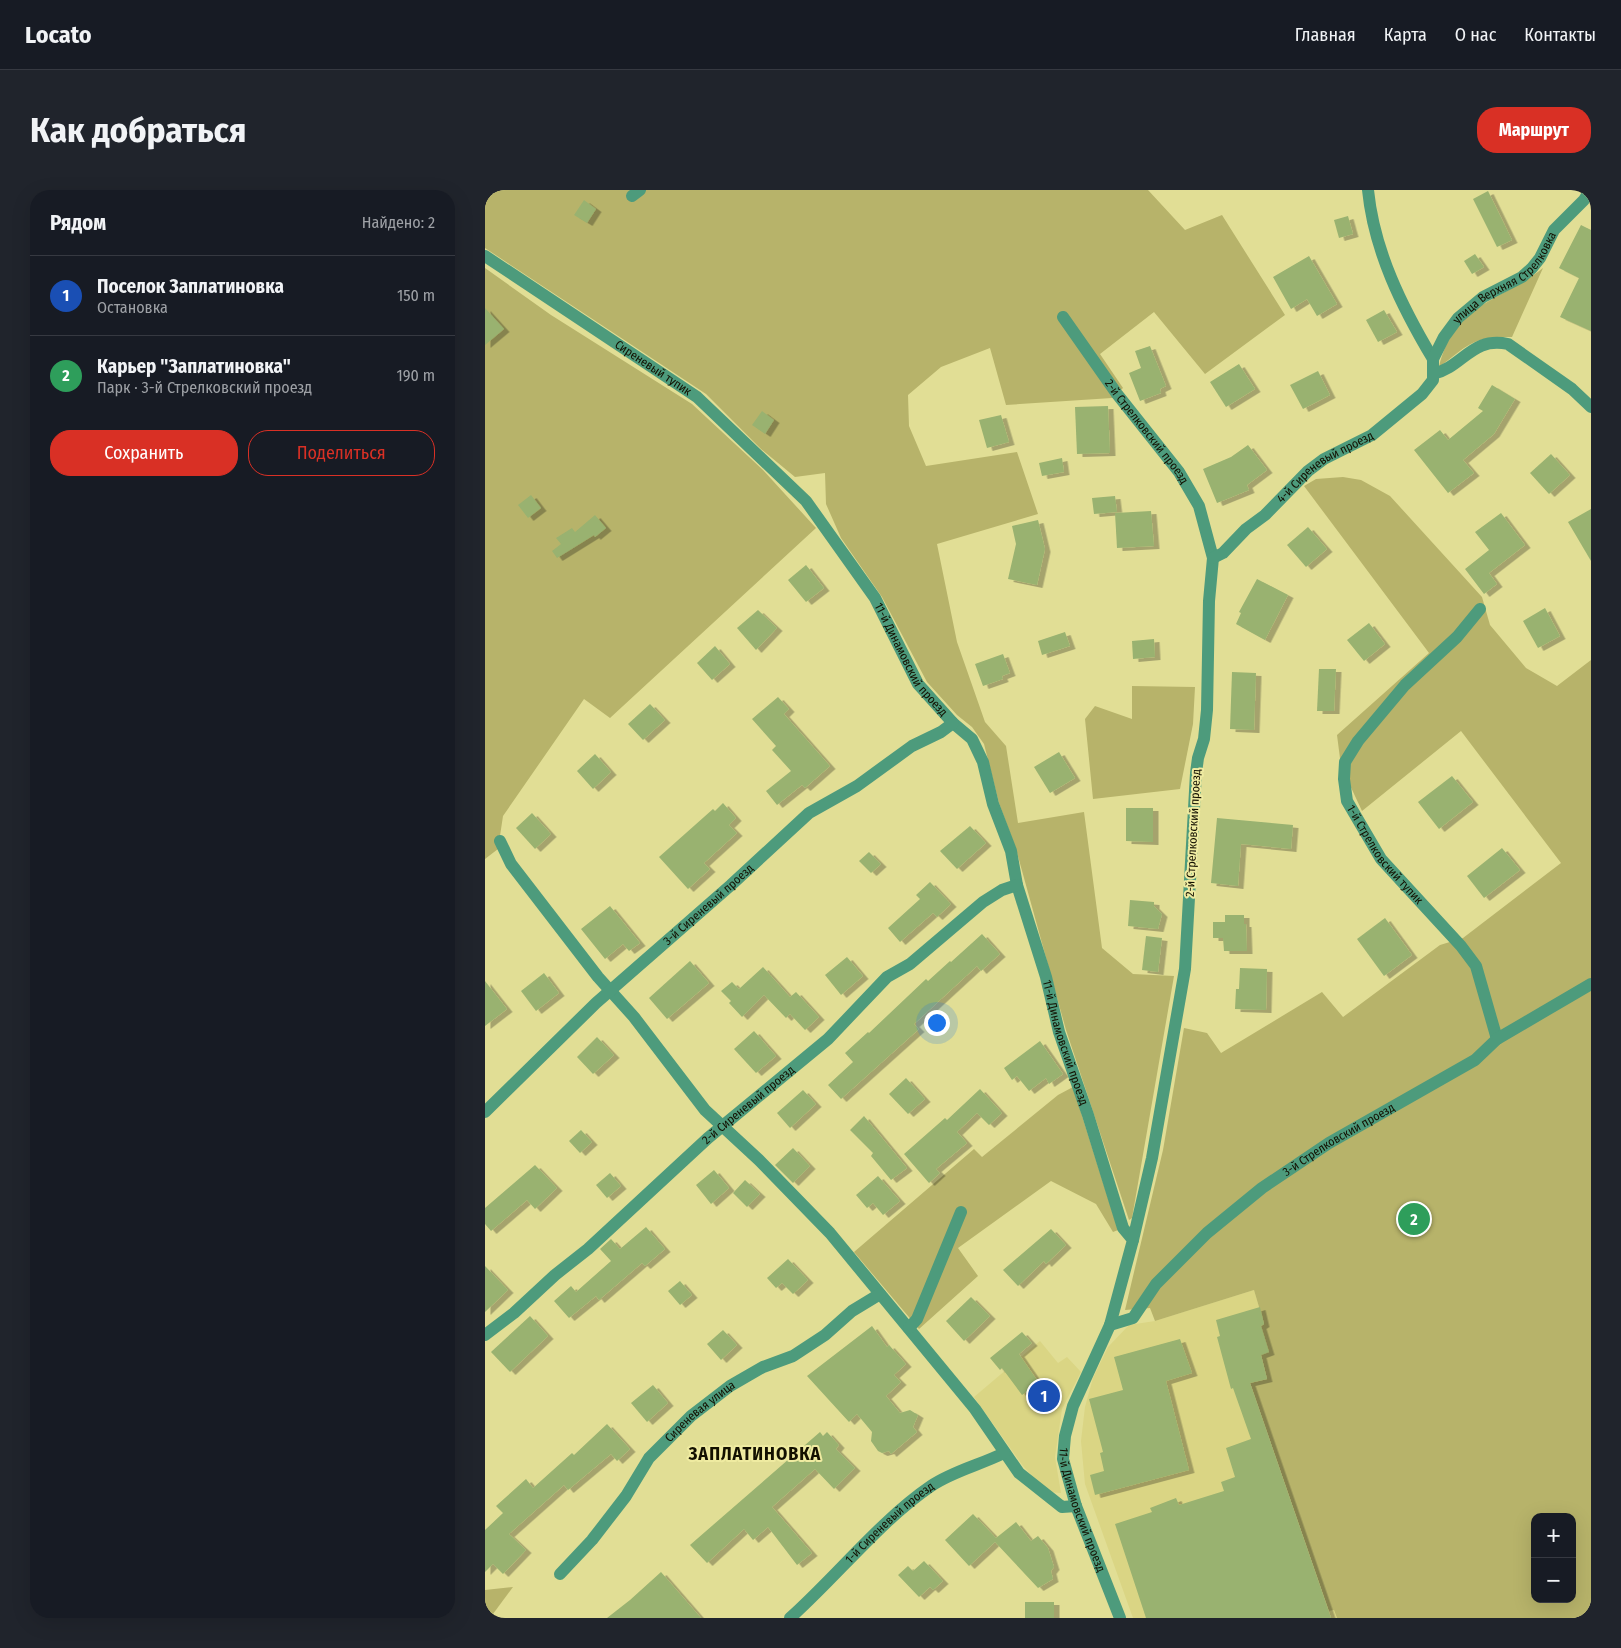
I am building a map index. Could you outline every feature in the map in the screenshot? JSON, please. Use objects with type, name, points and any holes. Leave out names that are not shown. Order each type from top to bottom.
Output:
[{"type":"street","points":[[1368,190],[1376,239],[1413,324],[1433,359]]},
{"type":"street","name":"улица Верхняя Стрелковка","points":[[1433,374],[1433,359],[1444,337],[1457,318],[1483,298],[1522,277],[1532,268],[1540,258],[1555,230],[1590,190]]},
{"type":"street","name":"Сиреневый тупик","points":[[485,256],[697,397],[806,501]]},
{"type":"street","name":"2-й Стрелковский проезд","points":[[1063,317],[1117,394],[1179,472],[1199,506],[1213,558],[1209,601],[1207,710],[1205,739],[1198,758],[1196,773],[1185,969],[1152,1158],[1133,1240]]},
{"type":"street","points":[[1433,374],[1443,372],[1469,351],[1483,344],[1497,342],[1508,344],[1565,383],[1591,407]]},
{"type":"street","name":"4-й Сиреневый проезд","points":[[1213,558],[1223,552],[1246,528],[1265,515],[1308,471],[1324,459],[1372,435],[1422,394],[1433,380],[1433,374]]},
{"type":"street","name":"11-й Динамовский проезд","points":[[806,501],[875,598],[919,684],[953,723],[972,739],[983,762],[993,804],[1011,851],[1017,885],[1046,977],[1059,1032],[1088,1114],[1123,1228],[1133,1240],[1110,1326],[1073,1406],[1065,1436],[1063,1459],[1076,1506],[1120,1618]]},
{"type":"street","name":"1-й Стрелковский тупик","points":[[1480,608],[1457,636],[1405,685],[1358,741],[1345,762],[1345,779],[1347,800],[1381,860],[1461,946],[1475,966],[1497,1039]]},
{"type":"street","name":"3-й Сиреневый проезд","points":[[485,1112],[610,991],[731,886],[809,813],[857,786],[912,746],[941,732],[953,723]]},
{"type":"street","points":[[500,841],[511,864],[705,1110],[759,1160],[830,1233],[975,1409],[1019,1473],[1063,1507],[1076,1506]]},
{"type":"street","name":"2-й Сиреневый проезд","points":[[485,1335],[588,1249],[708,1138],[828,1039],[887,977],[910,964],[983,902],[1002,890],[1017,885]]},
{"type":"street","name":"3-й Стрелковский проезд","points":[[1110,1326],[1133,1318],[1156,1284],[1207,1233],[1262,1188],[1329,1143],[1475,1060],[1497,1039],[1591,984]]},
{"type":"street","points":[[909,1328],[917,1319],[961,1212]]},
{"type":"street","name":"Сиреневая улица","points":[[560,1574],[592,1540],[626,1496],[649,1458],[691,1416],[730,1386],[763,1367],[793,1356],[825,1335],[852,1311],[880,1294]]},
{"type":"street","name":"1-й Сиреневый проезд","points":[[791,1618],[902,1510],[930,1487],[948,1476],[1004,1453]]},
{"type":"shaded area","points":[[485,190],[1148,190],[1185,230],[1222,215],[1285,315],[1205,374],[1154,312],[1100,354],[1123,388],[1112,398],[1006,405],[990,348],[941,367],[908,395],[909,426],[926,466],[1017,452],[1038,514],[937,544],[957,642],[985,722],[1006,746],[1018,823],[1084,812],[1102,948],[1133,974],[1174,976],[1132,1218],[1129,1220],[1066,1030],[1016,849],[999,803],[984,744],[972,727],[957,715],[927,682],[882,597],[841,538],[826,504],[825,473],[795,477],[761,449],[706,394],[485,248]]},
{"type":"shaded area","points":[[485,268],[551,315],[692,404],[763,470],[816,528],[610,718],[584,699],[503,816],[498,849],[485,859]]},
{"type":"shaded area","points":[[1543,268],[1512,337],[1479,340],[1439,367],[1446,346],[1456,329],[1467,317]]},
{"type":"shaded area","points":[[1343,477],[1361,480],[1390,496],[1482,597],[1490,625],[1526,668],[1557,686],[1591,660],[1591,1618],[1337,1618],[1334,1610],[1329,1611],[1250,1383],[1267,1379],[1261,1355],[1261,1326],[1264,1324],[1254,1290],[1155,1321],[1150,1308],[1125,1310],[1163,1150],[1184,1028],[1207,1033],[1221,1053],[1322,992],[1343,1017],[1440,945],[1463,938],[1561,863],[1461,731],[1362,811],[1341,766],[1337,735],[1429,653],[1304,486],[1316,479]]},
{"type":"shaded area","points":[[1132,686],[1195,687],[1193,724],[1180,789],[1093,799],[1085,719],[1095,706],[1132,719]]},
{"type":"shaded area","points":[[1073,1087],[1118,1230],[1113,1232],[1096,1204],[1051,1181],[958,1248],[978,1276],[919,1329],[854,1252],[974,1149],[982,1157],[1058,1095]]},
{"type":"shaded area","points":[[1254,1290],[1264,1324],[1261,1326],[1269,1352],[1261,1355],[1267,1379],[1250,1384],[1329,1611],[1334,1610],[1337,1618],[1133,1618],[1085,1484],[1081,1441],[1085,1407],[1093,1378],[1108,1347],[1129,1325],[1155,1321]]},
{"type":"shaded area","points":[[1040,1341],[1058,1363],[1067,1357],[1081,1372],[1062,1409],[1055,1457],[1061,1493],[1048,1492],[1023,1466],[974,1397]]},
{"type":"shaded area","points":[[513,1587],[490,1618],[485,1618],[485,1590]]},
{"type":"building","points":[[1488,191],[1512,240],[1497,247],[1473,199]]},
{"type":"building","points":[[584,200],[596,209],[587,223],[574,215]]},
{"type":"building","points":[[1348,216],[1353,234],[1339,238],[1334,220]]},
{"type":"building","points":[[1581,225],[1591,230],[1591,331],[1560,317],[1579,278],[1559,268]]},
{"type":"building","points":[[1475,254],[1484,267],[1472,274],[1464,261]]},
{"type":"building","points":[[1309,256],[1337,304],[1317,316],[1307,299],[1291,309],[1273,277]]},
{"type":"building","points":[[485,308],[504,329],[485,345]]},
{"type":"building","points":[[1384,310],[1397,332],[1378,342],[1366,320]]},
{"type":"building","points":[[1150,346],[1166,386],[1160,389],[1161,393],[1140,401],[1129,373],[1141,368],[1135,351]]},
{"type":"building","points":[[1239,364],[1255,389],[1226,407],[1210,382]]},
{"type":"building","points":[[1318,371],[1330,395],[1303,409],[1290,385]]},
{"type":"building","points":[[1492,385],[1515,399],[1494,434],[1463,460],[1474,473],[1448,493],[1414,450],[1440,430],[1448,440],[1483,411],[1478,408]]},
{"type":"building","points":[[1108,406],[1110,453],[1077,454],[1075,407]]},
{"type":"building","points":[[762,411],[774,420],[765,434],[752,425]]},
{"type":"building","points":[[1001,415],[1009,442],[987,448],[979,420]]},
{"type":"building","points":[[1248,445],[1267,470],[1247,485],[1249,490],[1217,503],[1203,469],[1231,457]]},
{"type":"building","points":[[1551,454],[1570,475],[1549,494],[1530,473]]},
{"type":"building","points":[[1062,458],[1064,472],[1042,476],[1039,463]]},
{"type":"building","points":[[531,495],[541,508],[528,518],[518,505]]},
{"type":"building","points":[[1115,496],[1117,512],[1094,514],[1092,498]]},
{"type":"building","points":[[1591,509],[1591,561],[1568,522]]},
{"type":"building","points":[[1151,511],[1154,546],[1117,548],[1115,513]]},
{"type":"building","points":[[1501,513],[1525,545],[1489,573],[1497,584],[1484,594],[1465,569],[1489,550],[1475,532]]},
{"type":"building","points":[[595,515],[606,528],[595,537],[594,535],[557,558],[552,551],[561,544],[556,538],[572,528],[575,532]]},
{"type":"building","points":[[1038,520],[1045,549],[1037,585],[1008,579],[1016,544],[1012,526]]},
{"type":"building","points":[[1308,527],[1327,549],[1306,567],[1287,545]]},
{"type":"building","points":[[806,565],[824,588],[806,602],[788,580]]},
{"type":"building","points":[[1257,579],[1288,595],[1265,640],[1236,624],[1241,613],[1239,612]]},
{"type":"building","points":[[1545,608],[1560,636],[1538,648],[1523,621]]},
{"type":"building","points":[[758,610],[777,628],[756,650],[737,628]]},
{"type":"building","points":[[1369,623],[1385,644],[1364,661],[1347,640]]},
{"type":"building","points":[[1065,632],[1070,646],[1042,655],[1038,641]]},
{"type":"building","points":[[1154,639],[1155,657],[1133,659],[1132,641]]},
{"type":"building","points":[[715,646],[730,664],[712,680],[697,663]]},
{"type":"building","points":[[1003,654],[1010,673],[1002,676],[1003,679],[983,686],[975,664]]},
{"type":"building","points":[[1319,669],[1336,669],[1334,711],[1317,711]]},
{"type":"building","points":[[1232,672],[1256,673],[1254,730],[1230,729]]},
{"type":"building","points":[[778,697],[789,709],[784,714],[830,766],[805,788],[802,785],[777,805],[766,791],[791,771],[772,750],[776,746],[752,719]]},
{"type":"building","points":[[650,704],[665,720],[643,740],[628,724]]},
{"type":"building","points":[[1059,752],[1075,778],[1050,793],[1034,767]]},
{"type":"building","points":[[595,754],[611,772],[593,789],[577,771]]},
{"type":"building","points":[[1452,776],[1473,802],[1439,829],[1418,802]]},
{"type":"building","points":[[723,803],[736,818],[729,825],[737,833],[704,863],[710,869],[688,889],[659,857],[713,809],[715,811]]},
{"type":"building","points":[[1126,808],[1153,808],[1153,842],[1126,841]]},
{"type":"building","points":[[532,813],[551,834],[535,849],[516,828]]},
{"type":"building","points":[[1217,818],[1293,825],[1291,849],[1241,844],[1238,886],[1211,883]]},
{"type":"building","points":[[970,826],[986,843],[957,869],[940,851]]},
{"type":"building","points":[[1502,848],[1520,870],[1484,898],[1467,876]]},
{"type":"building","points":[[869,852],[881,864],[871,873],[859,861]]},
{"type":"building","points":[[930,882],[951,904],[937,917],[933,913],[900,942],[888,928],[920,899],[916,895]]},
{"type":"building","points":[[1130,900],[1154,902],[1154,906],[1162,914],[1158,929],[1128,926]]},
{"type":"building","points":[[610,906],[640,943],[629,951],[623,944],[605,959],[581,929]]},
{"type":"building","points":[[1225,915],[1244,915],[1247,951],[1224,951],[1223,938],[1213,938],[1213,922],[1225,922]]},
{"type":"building","points":[[1385,918],[1412,955],[1384,976],[1357,939]]},
{"type":"building","points":[[982,934],[1000,954],[981,971],[977,966],[914,1024],[919,1029],[841,1099],[828,1085],[853,1062],[845,1053],[926,979],[928,981]]},
{"type":"building","points":[[1146,936],[1162,938],[1158,972],[1142,970]]},
{"type":"building","points":[[847,957],[863,976],[841,995],[825,975]]},
{"type":"building","points":[[690,961],[709,983],[667,1019],[649,998]]},
{"type":"building","points":[[763,967],[790,997],[796,992],[819,1017],[805,1030],[790,1014],[786,1018],[764,995],[742,1017],[721,991],[732,982],[739,989]]},
{"type":"building","points":[[1240,968],[1267,969],[1266,1010],[1235,1009],[1236,989],[1239,989]]},
{"type":"building","points":[[544,973],[559,993],[536,1011],[521,991]]},
{"type":"building","points":[[485,981],[507,1009],[485,1026]]},
{"type":"building","points":[[754,1031],[776,1056],[756,1073],[734,1049]]},
{"type":"building","points":[[597,1037],[614,1055],[593,1074],[577,1057]]},
{"type":"building","points":[[1040,1041],[1063,1074],[1049,1084],[1046,1078],[1029,1091],[1017,1076],[1012,1080],[1004,1068]]},
{"type":"building","points":[[906,1078],[925,1099],[908,1114],[889,1094]]},
{"type":"building","points":[[980,1089],[1002,1113],[989,1125],[977,1113],[957,1132],[967,1143],[936,1169],[940,1173],[929,1183],[904,1154],[945,1118],[947,1120]]},
{"type":"building","points":[[803,1090],[816,1104],[790,1128],[777,1113]]},
{"type":"building","points":[[864,1116],[907,1168],[891,1180],[871,1156],[873,1153],[850,1130]]},
{"type":"building","points":[[581,1130],[592,1142],[580,1153],[569,1141]]},
{"type":"building","points":[[793,1148],[810,1166],[793,1183],[775,1165]]},
{"type":"building","points":[[535,1165],[557,1188],[535,1209],[527,1200],[491,1231],[485,1224],[485,1208]]},
{"type":"building","points":[[714,1170],[729,1188],[711,1204],[696,1185]]},
{"type":"building","points":[[610,1173],[621,1186],[607,1198],[596,1185]]},
{"type":"building","points":[[878,1176],[900,1201],[883,1215],[873,1203],[867,1208],[856,1195]]},
{"type":"building","points":[[745,1180],[760,1194],[747,1207],[733,1193]]},
{"type":"building","points":[[646,1227],[665,1249],[645,1266],[642,1263],[599,1300],[596,1296],[569,1318],[554,1301],[571,1286],[576,1292],[611,1261],[600,1249],[611,1239],[620,1249]]},
{"type":"building","points":[[1051,1229],[1066,1245],[1046,1264],[1044,1261],[1018,1286],[1003,1270]]},
{"type":"building","points":[[788,1259],[808,1280],[793,1294],[782,1283],[776,1288],[767,1278]]},
{"type":"building","points":[[485,1266],[508,1290],[485,1312]]},
{"type":"building","points":[[680,1281],[692,1295],[680,1305],[668,1291]]},
{"type":"building","points":[[971,1297],[990,1316],[964,1341],[946,1321]]},
{"type":"building","points":[[1260,1307],[1264,1324],[1261,1326],[1269,1352],[1261,1355],[1267,1379],[1250,1383],[1331,1618],[1146,1618],[1115,1524],[1152,1512],[1150,1508],[1176,1498],[1179,1505],[1224,1491],[1221,1482],[1235,1477],[1226,1448],[1251,1439],[1233,1388],[1231,1389],[1217,1337],[1220,1336],[1216,1320]]},
{"type":"building","points":[[530,1316],[548,1336],[510,1372],[491,1352]]},
{"type":"building","points":[[872,1326],[887,1347],[889,1345],[906,1364],[894,1375],[901,1382],[886,1396],[900,1413],[910,1410],[918,1415],[913,1427],[917,1432],[891,1454],[889,1451],[882,1453],[878,1451],[871,1441],[872,1432],[857,1414],[849,1422],[807,1376]]},
{"type":"building","points":[[723,1330],[737,1345],[721,1360],[707,1344]]},
{"type":"building","points":[[1022,1332],[1032,1343],[1019,1354],[1039,1383],[1022,1395],[1002,1368],[1000,1370],[990,1358]]},
{"type":"building","points":[[1180,1339],[1192,1373],[1166,1381],[1189,1470],[1095,1495],[1090,1475],[1104,1471],[1100,1453],[1103,1452],[1089,1399],[1123,1390],[1114,1357]]},
{"type":"building","points":[[653,1385],[668,1403],[647,1422],[631,1403]]},
{"type":"building","points":[[607,1424],[630,1449],[617,1461],[611,1454],[568,1490],[564,1485],[509,1534],[526,1550],[503,1574],[493,1564],[485,1572],[485,1530],[503,1513],[496,1506],[526,1479],[533,1488],[572,1453],[574,1455]]},
{"type":"building","points":[[820,1432],[823,1436],[827,1432],[839,1445],[836,1449],[855,1468],[834,1489],[815,1469],[772,1507],[812,1553],[797,1565],[768,1527],[753,1540],[744,1529],[707,1563],[690,1545]]},
{"type":"building","points":[[973,1514],[996,1538],[1016,1522],[1031,1541],[1038,1536],[1048,1548],[1054,1567],[1051,1571],[1053,1579],[1038,1588],[995,1542],[969,1566],[945,1540]]},
{"type":"building","points":[[924,1561],[943,1581],[933,1590],[930,1587],[919,1597],[898,1575],[908,1566],[913,1571]]},
{"type":"building","points":[[661,1572],[701,1618],[607,1618],[630,1600]]},
{"type":"building","points":[[1025,1602],[1054,1602],[1054,1618],[1025,1618]]},
{"type":"place","name":"Карьер \"Заплатиновка\"","points":[[1414,1219]]},
{"type":"place","name":"Поселок Заплатиновка","points":[[1044,1396]]},
{"type":"district","name":"ЗАПЛАТИНОВКА","points":[[755,1454]]}]
